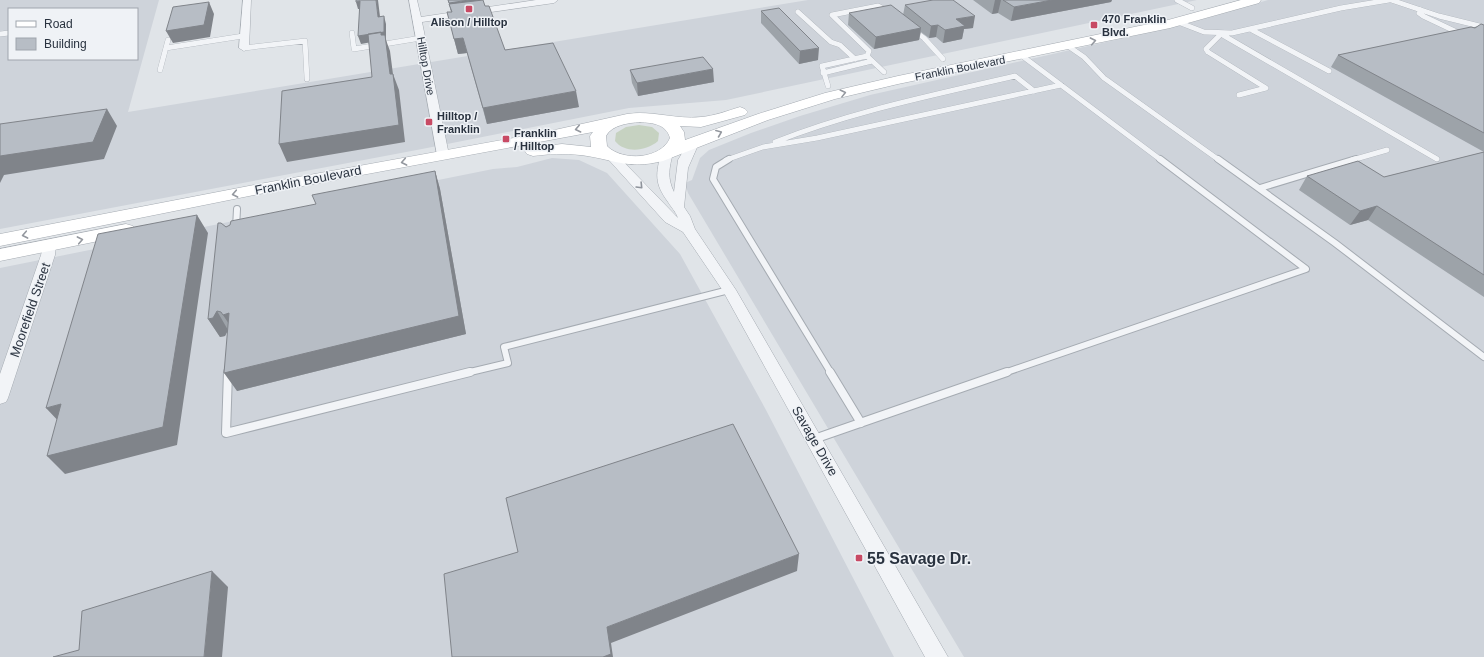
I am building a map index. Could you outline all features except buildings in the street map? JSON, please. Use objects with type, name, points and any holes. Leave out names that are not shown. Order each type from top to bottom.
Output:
[{"type":"main road","name":"Franklin Boulevard","points":[[0,240],[443,155],[541,138],[640,117],[663,121],[701,122],[715,120],[826,80],[884,72],[1139,21],[1223,0]]},
{"type":"main road","name":"Franklin Boulevard","points":[[0,255],[550,148],[584,150],[611,157],[636,160],[647,159],[764,117],[830,96],[898,80],[1178,22],[1255,0]]},
{"type":"main road","points":[[663,121],[677,132],[678,138],[668,152]]},
{"type":"main road","points":[[611,157],[599,146],[598,139],[604,130],[616,122]]},
{"type":"street","points":[[244,48],[243,36],[247,0]]},
{"type":"street","name":"Hilltop Drive","points":[[414,0],[443,155]]},
{"type":"street","points":[[418,20],[554,0]]},
{"type":"street","points":[[678,208],[682,191],[680,173],[684,157],[693,143]]},
{"type":"street","name":"Savage Drive","points":[[668,152],[663,167],[663,182],[684,216],[688,229],[729,290],[937,657]]},
{"type":"street","name":"Savage Drive","points":[[611,157],[670,219],[688,229]]},
{"type":"street","name":"Moorefield Street","points":[[0,398],[47,259],[50,246]]},
{"type":"lane","points":[[1177,0],[1192,8]]},
{"type":"lane","points":[[1178,22],[1199,31],[1221,34],[1252,30],[1341,8],[1390,0],[1484,27]]},
{"type":"lane","points":[[867,56],[869,51],[832,15],[878,6],[896,16]]},
{"type":"lane","points":[[1421,10],[1419,13],[1423,16],[1466,36]]},
{"type":"lane","points":[[798,12],[831,42],[840,45],[855,59]]},
{"type":"lane","points":[[907,24],[924,38],[943,59]]},
{"type":"lane","points":[[1252,30],[1329,72]]},
{"type":"lane","points":[[352,33],[354,50],[422,38]]},
{"type":"lane","points":[[1221,34],[1207,46],[1206,49],[1208,52],[1266,88],[1238,95]]},
{"type":"lane","points":[[1221,34],[1437,158]]},
{"type":"lane","points":[[166,48],[243,36]]},
{"type":"lane","points":[[160,70],[168,40]]},
{"type":"lane","points":[[244,48],[305,40],[307,78]]},
{"type":"lane","points":[[1068,46],[1084,57],[1104,78],[1260,188],[1484,357]]},
{"type":"lane","points":[[814,439],[1306,269],[1021,55]]},
{"type":"lane","points":[[867,56],[822,66],[826,80],[872,61]]},
{"type":"lane","points":[[867,56],[884,72]]},
{"type":"lane","points":[[861,423],[713,179],[716,167],[724,161],[763,147],[808,128],[864,111],[1015,76],[1034,91]]},
{"type":"lane","points":[[763,147],[817,138],[1061,85]]},
{"type":"lane","points":[[1260,188],[1386,150]]},
{"type":"lane","points":[[236,232],[237,208]]},
{"type":"lane","points":[[229,357],[226,433],[508,363],[504,347],[632,316],[729,290]]},
{"type":"shaded area","points":[[0,0],[159,0],[128,112],[808,0],[1197,0],[726,100],[629,108],[0,229]]},
{"type":"shaded area","points":[[1268,0],[1484,0],[1484,657],[964,657],[688,193],[685,183],[692,180],[700,158],[709,150],[751,133],[800,116],[870,95],[1186,24]]},
{"type":"shaded area","points":[[552,158],[579,160],[607,173],[680,254],[766,410],[894,657],[0,657],[0,268],[493,169],[517,167]]},
{"type":"green space","points":[[639,125],[652,127],[659,133],[658,141],[648,147],[636,150],[624,148],[615,141],[616,133],[626,127]]},
{"type":"place","name":"Alison / Hilltop","points":[[469,9]]},
{"type":"place","name":"470 Franklin Blvd.","points":[[1094,25]]},
{"type":"place","name":"Hilltop / Franklin","points":[[429,122]]},
{"type":"place","name":"Franklin / Hilltop","points":[[506,139]]},
{"type":"place","name":"55 Savage Dr.","points":[[859,558]]}]
